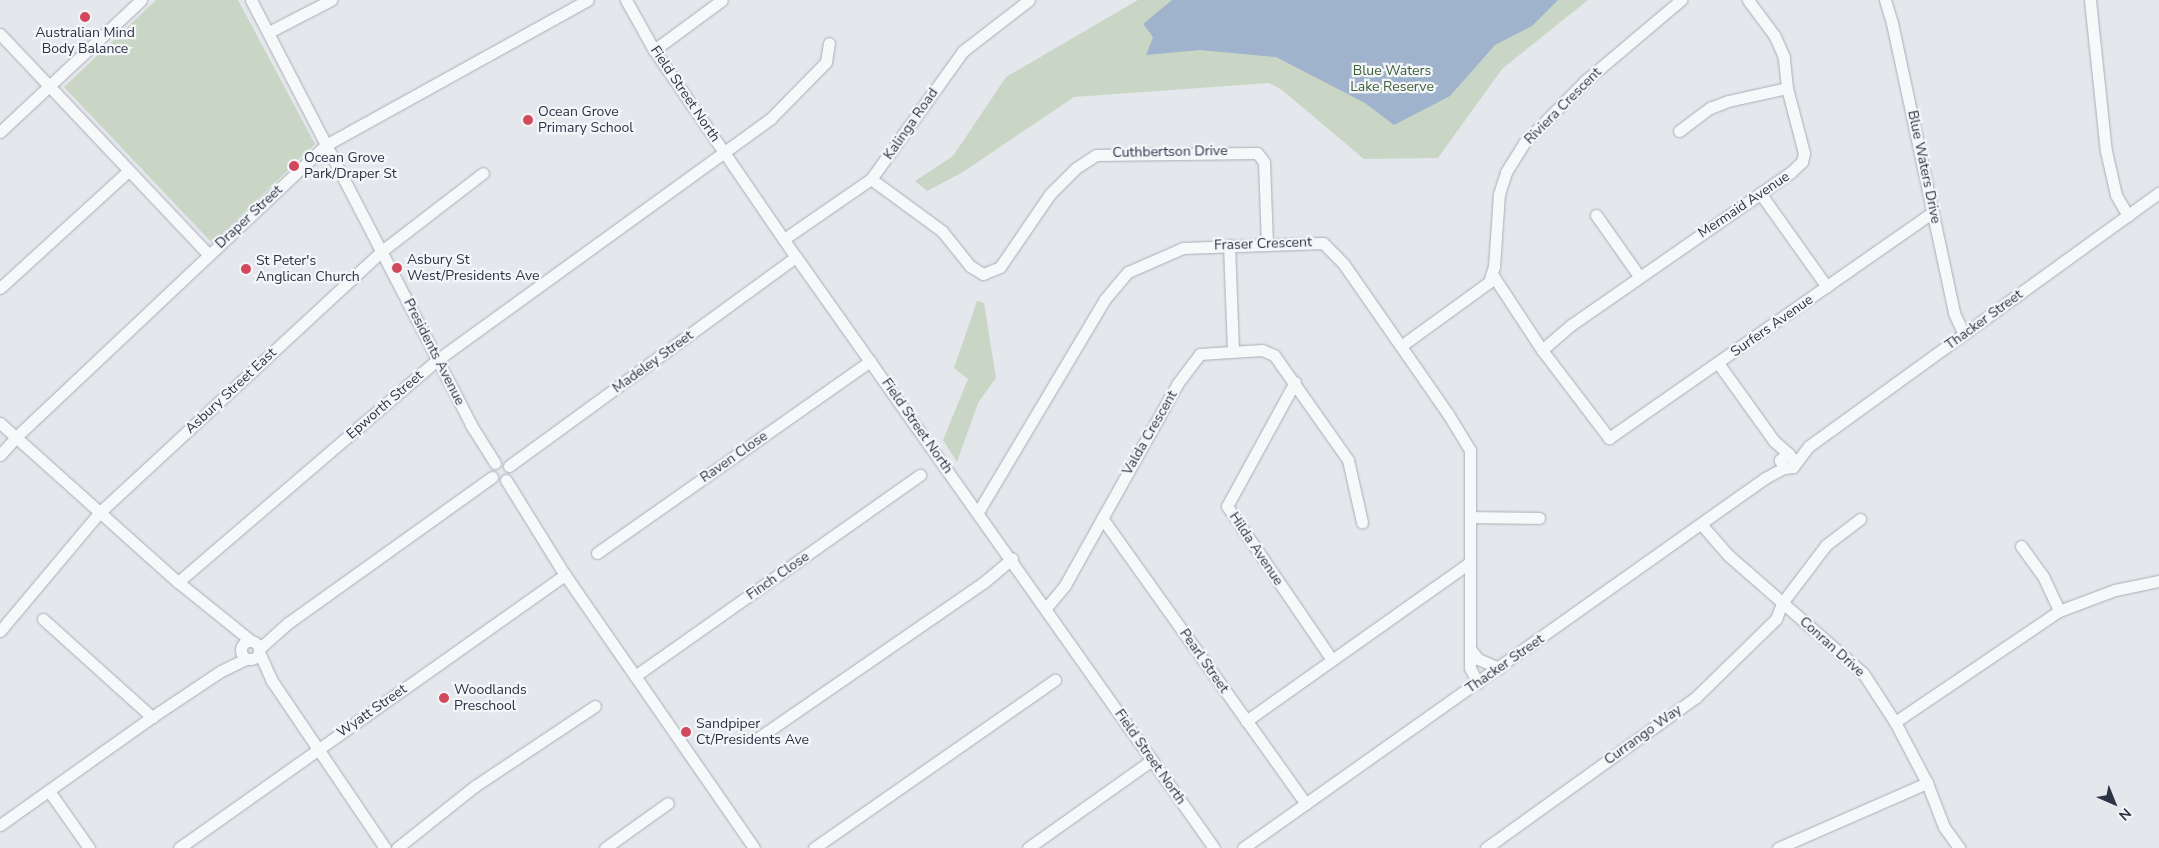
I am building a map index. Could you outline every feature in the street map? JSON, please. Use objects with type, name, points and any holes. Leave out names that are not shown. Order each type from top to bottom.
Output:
[{"type":"street","points":[[0,132],[142,0]]},
{"type":"street","name":"Presidents Avenue","points":[[251,0],[383,250],[437,360],[495,463]]},
{"type":"street","points":[[269,32],[331,0]]},
{"type":"street","name":"Draper Street","points":[[0,455],[16,437],[326,145],[588,0]]},
{"type":"street","name":"Field Street North","points":[[626,0],[654,50],[796,257],[1012,559],[1214,848]]},
{"type":"street","points":[[654,50],[722,0]]},
{"type":"street","name":"Kalinga Road","points":[[784,239],[870,179],[963,50],[1029,0]]},
{"type":"street","name":"Riviera Crescent","points":[[1492,274],[1499,194],[1506,172],[1524,143],[1585,81],[1681,0]]},
{"type":"street","name":"Mermaid Avenue","points":[[1542,350],[1571,325],[1639,276],[1797,168],[1804,153],[1787,88],[1784,57],[1780,45],[1748,0]]},
{"type":"street","name":"Blue Waters Drive","points":[[1885,0],[1892,23],[1956,319],[1964,334]]},
{"type":"street","points":[[2090,0],[2106,151],[2116,195],[2128,216]]},
{"type":"street","points":[[0,34],[48,87],[209,255]]},
{"type":"street","name":"Epworth Street","points":[[178,582],[437,360],[771,118],[826,62],[829,43]]},
{"type":"street","points":[[1679,132],[1710,108],[1787,88]]},
{"type":"street","name":"Cuthbertson Drive","points":[[870,179],[942,230],[970,266],[983,274],[1000,267],[1050,194],[1076,168],[1096,155],[1258,152],[1264,162],[1267,243]]},
{"type":"street","points":[[0,288],[128,171]]},
{"type":"street","name":"Asbury Street East","points":[[0,631],[100,512],[383,250],[483,173]]},
{"type":"street","name":"Thacker Street","points":[[1243,848],[1701,524],[1765,478],[1786,459],[1809,446],[2159,193]]},
{"type":"street","points":[[1760,194],[1827,287]]},
{"type":"street","name":"Surfers Avenue","points":[[1542,350],[1609,438],[1933,212]]},
{"type":"street","points":[[1596,215],[1639,276]]},
{"type":"street","name":"Fraser Crescent","points":[[978,512],[1120,279],[1138,266],[1183,248],[1314,241],[1329,248],[1401,346],[1470,450],[1471,517],[1468,564],[1470,668],[1478,683]]},
{"type":"street","points":[[1229,245],[1233,351]]},
{"type":"street","name":"Madeley Street","points":[[509,466],[796,257]]},
{"type":"street","points":[[1401,346],[1481,290],[1492,274],[1542,350]]},
{"type":"street","name":"Valda Crescent","points":[[1046,608],[1060,594],[1192,362],[1200,354],[1233,351],[1269,352],[1295,382],[1348,460],[1362,522]]},
{"type":"street","name":"Raven Close","points":[[597,553],[870,361]]},
{"type":"street","points":[[1718,363],[1786,459]]},
{"type":"street","name":"Hilda Avenue","points":[[1295,382],[1227,506],[1332,660]]},
{"type":"street","points":[[0,423],[228,625],[250,649],[384,848]]},
{"type":"street","points":[[503,462],[509,466],[511,474],[506,480],[499,482],[492,478],[491,470],[495,463],[503,462]]},
{"type":"street","name":"Finch Close","points":[[635,676],[920,476]]},
{"type":"street","points":[[0,825],[152,717],[221,671],[492,478]]},
{"type":"street","points":[[506,480],[565,575],[754,848]]},
{"type":"street","points":[[1471,517],[1539,518]]},
{"type":"street","name":"Pearl Street","points":[[1102,518],[1306,804]]},
{"type":"street","name":"Currango Way","points":[[1486,848],[1696,697],[1776,619],[1782,603],[1826,545],[1860,519]]},
{"type":"street","name":"Conran Drive","points":[[1701,524],[1728,555],[1863,672],[1895,722],[1928,783],[1944,827],[1959,848]]},
{"type":"street","points":[[2021,546],[2043,576],[2059,611]]},
{"type":"street","points":[[758,738],[983,583],[1012,559]]},
{"type":"street","points":[[1246,721],[1468,564]]},
{"type":"street","name":"Wyatt Street","points":[[179,848],[565,575]]},
{"type":"street","points":[[1895,722],[2059,611],[2115,590],[2159,581]]},
{"type":"street","points":[[43,619],[152,717]]},
{"type":"street","points":[[1470,649],[1478,658],[1499,668]]},
{"type":"street","points":[[814,848],[1055,680]]},
{"type":"street","points":[[397,848],[490,775],[595,706]]},
{"type":"street","points":[[1028,848],[1152,760]]},
{"type":"street","points":[[1778,848],[1928,783]]},
{"type":"street","points":[[49,791],[88,848]]},
{"type":"street","points":[[605,848],[668,803]]},
{"type":"green space","points":[[156,0],[238,0],[315,144],[212,243],[64,87]]},
{"type":"green space","name":"Blue Waters Lake Reserve","points":[[1138,0],[1588,0],[1502,69],[1438,158],[1364,159],[1282,90],[1269,83],[1074,97],[963,172],[927,191],[915,181],[953,156],[1006,77]]},
{"type":"green space","points":[[977,301],[984,303],[996,378],[978,403],[957,462],[943,440],[968,379],[954,368]]},
{"type":"water","points":[[1172,0],[1558,0],[1532,26],[1495,45],[1450,96],[1394,125],[1365,103],[1276,57],[1200,50],[1146,55],[1153,37],[1143,24]]},
{"type":"place","name":"Australian Mind Body Balance","points":[[85,17]]},
{"type":"place","name":"Ocean Grove Primary School","points":[[528,120]]},
{"type":"place","name":"Ocean Grove Park/Draper St","points":[[294,166]]},
{"type":"place","name":"Asbury St West/Presidents Ave","points":[[397,268]]},
{"type":"place","name":"St Peter's Anglican Church","points":[[246,269]]},
{"type":"place","name":"Woodlands Preschool","points":[[444,698]]},
{"type":"place","name":"Sandpiper Ct/Presidents Ave","points":[[686,732]]}]
